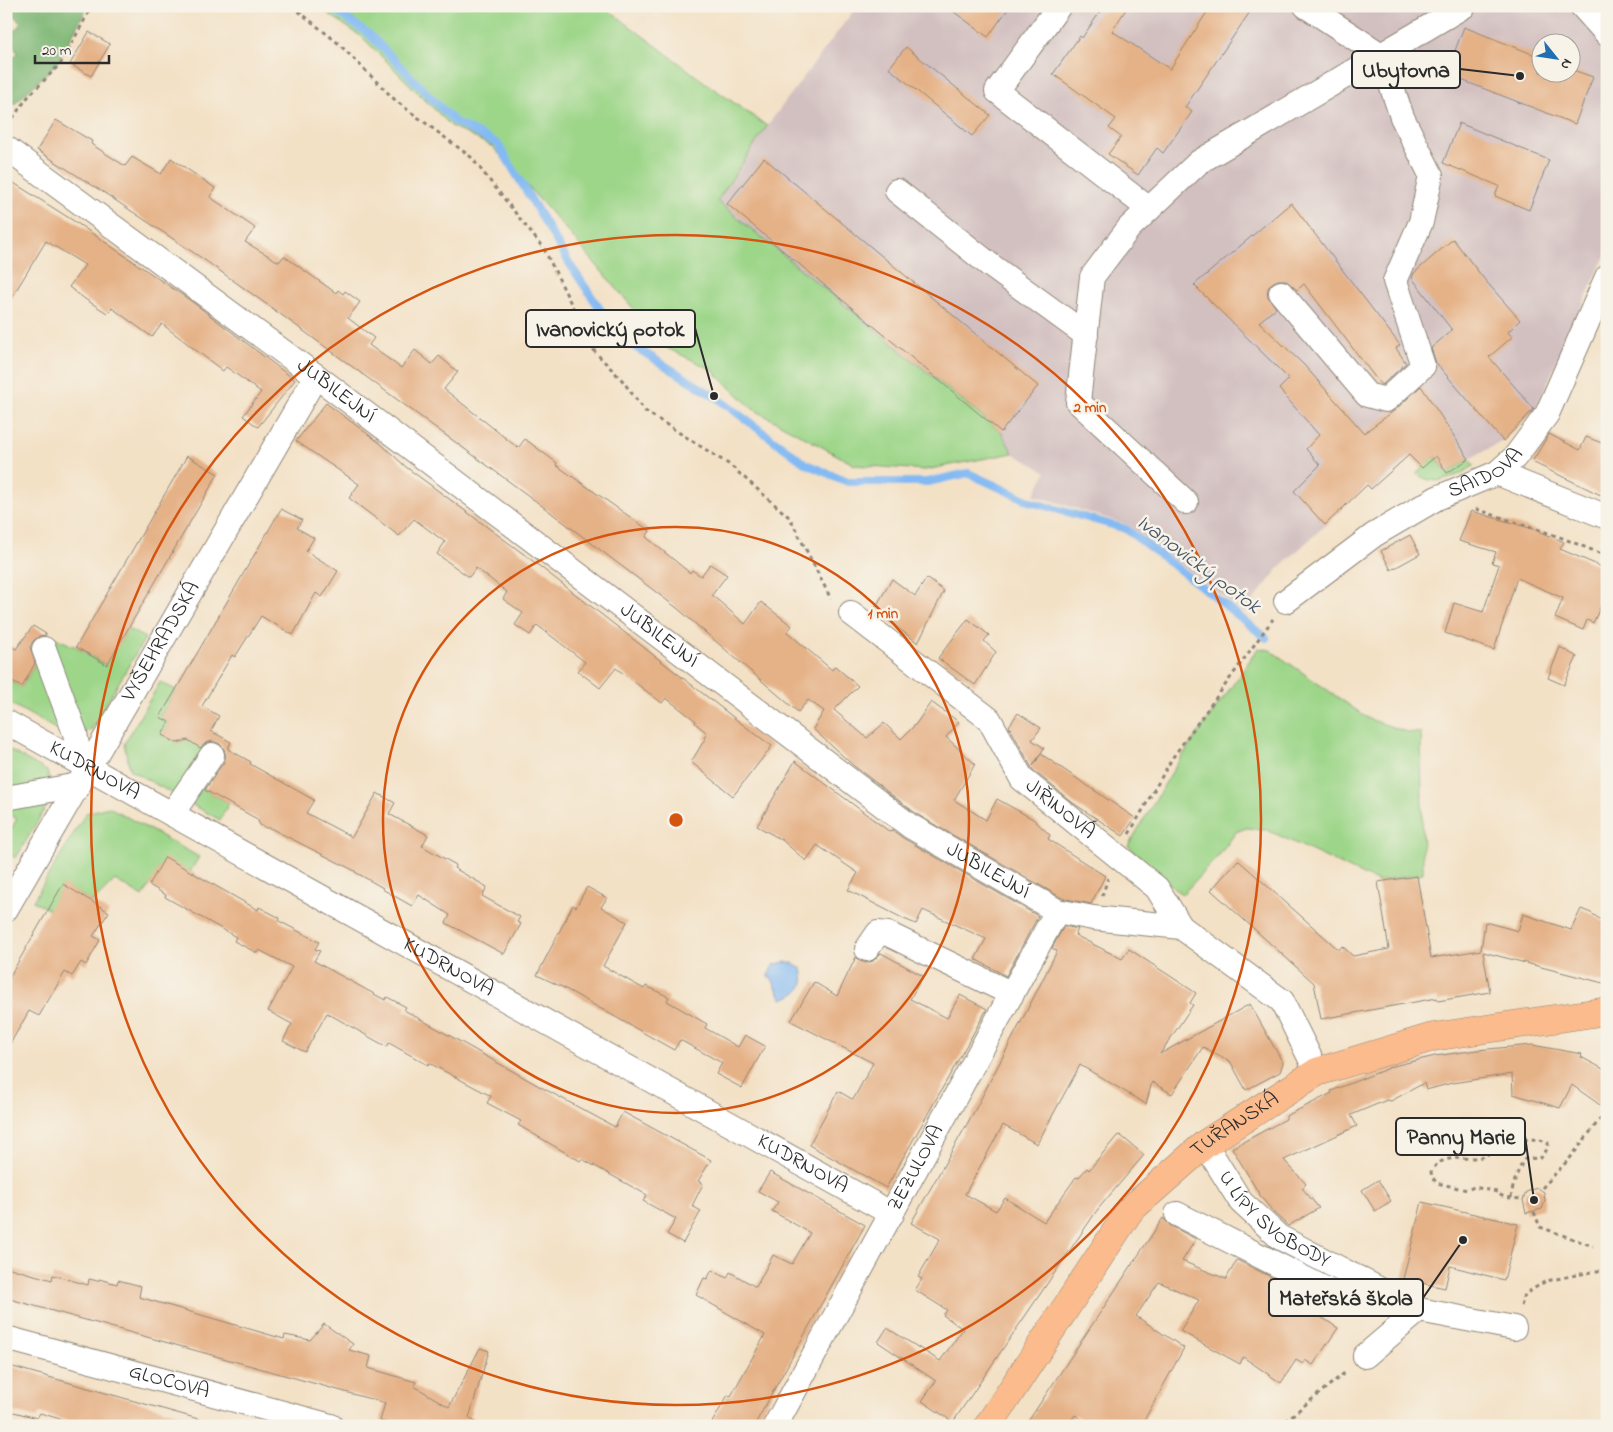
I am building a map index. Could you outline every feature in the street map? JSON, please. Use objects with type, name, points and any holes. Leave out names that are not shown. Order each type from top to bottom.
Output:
[{"type":"main road","name":"TUŘANSKÁ","points":[[988,1426],[1130,1210],[1205,1144],[1317,1072],[1433,1037],[1607,1011]]},
{"type":"street","points":[[1059,6],[996,91],[1149,209]]},
{"type":"street","points":[[1281,293],[1367,395],[1386,400],[1423,366],[1395,281],[1421,222],[1431,174],[1402,116],[1380,55],[1306,6]]},
{"type":"street","points":[[1186,502],[1078,402],[1092,277],[1129,228],[1199,162],[1464,6]]},
{"type":"street","points":[[1582,6],[1607,34]]},
{"type":"street","name":"JUBILEJNÍ","points":[[6,148],[316,376],[910,826],[1057,911],[1093,918],[1181,927]]},
{"type":"street","points":[[897,191],[990,265],[1086,336]]},
{"type":"street","name":"SAIDOVA","points":[[1286,600],[1374,535],[1437,498],[1497,473],[1515,457],[1547,414],[1607,277]]},
{"type":"street","name":"VYŠEHRADSKÁ","points":[[6,909],[82,772],[316,376]]},
{"type":"street","points":[[1497,473],[1607,517]]},
{"type":"street","name":"JIŘINOVÁ","points":[[851,613],[989,719],[1022,778],[1158,888],[1181,927]]},
{"type":"street","points":[[6,798],[82,772],[75,733],[44,649]]},
{"type":"street","name":"KUDRNOVA","points":[[6,722],[82,772],[172,814],[892,1214]]},
{"type":"street","points":[[172,814],[212,756]]},
{"type":"street","name":"ZEZULOVA","points":[[775,1426],[1057,911]]},
{"type":"street","points":[[1181,927],[1282,1001],[1317,1072]]},
{"type":"street","points":[[867,949],[878,933],[888,934],[1012,994]]},
{"type":"street","name":"U LÍPY SVOBODY","points":[[1205,1144],[1241,1202],[1279,1237],[1419,1310],[1514,1328]]},
{"type":"street","name":"U LÍPY SVOBODY","points":[[1177,1214],[1347,1300],[1358,1278]]},
{"type":"street","points":[[1365,1356],[1419,1310]]},
{"type":"street","name":"GLOCOVA","points":[[6,1338],[331,1426]]},
{"type":"path","points":[[6,132],[26,98],[61,63],[92,6]]},
{"type":"path","points":[[292,6],[338,43],[396,101],[471,157],[544,249],[595,352],[622,380],[645,411],[730,465],[790,518],[830,598],[851,613]]},
{"type":"path","points":[[1468,509],[1478,508],[1607,556]]},
{"type":"path","points":[[1093,918],[1117,855],[1173,757],[1286,600]]},
{"type":"path","points":[[1542,1188],[1570,1157],[1607,1110]]},
{"type":"path","points":[[1511,1198],[1512,1188],[1521,1164],[1525,1159],[1541,1158],[1548,1148],[1548,1143],[1541,1139],[1512,1142],[1482,1157],[1443,1160],[1434,1166],[1431,1172],[1432,1177],[1437,1183],[1467,1190],[1474,1187],[1497,1192],[1503,1197],[1511,1198],[1524,1199]]},
{"type":"path","points":[[1534,1212],[1540,1227],[1593,1246]]},
{"type":"path","points":[[1514,1328],[1525,1294],[1546,1281],[1607,1269]]},
{"type":"path","points":[[1279,1426],[1365,1356]]},
{"type":"shaded area","points":[[857,6],[1580,6],[1607,41],[1607,251],[1535,410],[1503,441],[1447,473],[1435,456],[1422,468],[1411,456],[1372,491],[1367,486],[1278,569],[1244,612],[1128,525],[1034,495],[1046,472],[1013,453],[1001,431],[716,201],[767,126]]},
{"type":"green space","points":[[6,6],[84,6],[87,8],[57,63],[15,104],[6,105],[6,63],[18,53],[6,38],[21,24]]},
{"type":"green space","points":[[317,6],[603,6],[767,126],[717,201],[1001,432],[1013,453],[925,470],[855,465],[753,409],[711,369],[667,348],[493,147],[451,126],[362,37]]},
{"type":"green space","points":[[1435,456],[1447,473],[1469,459],[1474,466],[1460,474],[1438,481],[1423,478],[1416,473]]},
{"type":"green space","points":[[128,629],[145,638],[91,730],[68,736],[6,701],[6,679],[22,687],[47,645],[46,634],[76,647],[106,665]]},
{"type":"green space","points":[[1258,648],[1270,650],[1369,719],[1407,732],[1421,733],[1423,873],[1378,882],[1265,829],[1246,828],[1236,832],[1220,854],[1182,895],[1128,846],[1185,752]]},
{"type":"green space","points":[[160,682],[176,690],[160,716],[169,722],[163,735],[177,743],[216,732],[205,751],[203,789],[229,803],[220,820],[130,770],[124,744]]},
{"type":"green space","points":[[6,748],[47,771],[53,795],[16,858],[6,853],[6,838],[17,819],[6,812]]},
{"type":"green space","points":[[109,807],[199,857],[190,872],[165,858],[143,897],[115,880],[93,902],[63,885],[49,910],[33,901],[86,813]]},
{"type":"water","points":[[784,962],[793,963],[802,969],[803,981],[802,986],[797,992],[782,999],[772,979],[768,976],[773,965]]},
{"type":"building","points":[[946,6],[1010,6],[988,37]]},
{"type":"building","points":[[1104,6],[1128,6],[1112,31],[1170,69],[1211,6],[1254,6],[1185,107],[1192,112],[1163,153],[1157,148],[1138,175],[1108,154],[1121,137],[1109,128],[1116,119],[1053,74],[1080,36],[1082,38]]},
{"type":"building","points":[[1464,27],[1530,53],[1530,82],[1580,82],[1580,72],[1593,77],[1575,124],[1446,74]]},
{"type":"building","points":[[89,32],[110,44],[91,76],[70,64]]},
{"type":"building","points":[[906,47],[990,115],[972,136],[889,68]]},
{"type":"building","points":[[56,120],[92,141],[91,144],[125,166],[132,157],[161,174],[171,158],[215,188],[210,197],[255,228],[245,242],[279,262],[284,256],[336,293],[338,290],[343,294],[345,291],[360,302],[348,318],[374,338],[369,345],[401,368],[415,350],[432,364],[439,356],[458,372],[444,389],[518,448],[525,439],[557,463],[556,465],[650,531],[646,537],[690,573],[692,570],[701,576],[710,564],[727,575],[712,595],[745,624],[761,602],[792,626],[787,632],[832,670],[835,666],[858,686],[834,710],[867,738],[884,723],[901,739],[916,724],[931,702],[959,722],[946,737],[975,764],[954,800],[986,820],[997,799],[1033,819],[1050,835],[1048,839],[1105,876],[1091,904],[1062,898],[918,815],[854,766],[813,729],[824,711],[808,700],[798,712],[677,608],[533,499],[206,261],[37,150]]},
{"type":"building","points":[[1459,123],[1549,160],[1529,210],[1495,196],[1499,186],[1443,163]]},
{"type":"building","points":[[764,158],[1038,386],[1001,432],[727,204]]},
{"type":"building","points":[[6,178],[77,223],[191,301],[295,380],[258,427],[243,416],[261,392],[226,367],[223,371],[162,324],[152,337],[112,308],[107,313],[85,299],[69,287],[85,265],[46,241],[6,307]]},
{"type":"building","points":[[1291,203],[1400,345],[1396,348],[1406,363],[1382,385],[1380,384],[1304,284],[1297,290],[1285,280],[1278,280],[1272,283],[1268,288],[1267,295],[1276,308],[1259,322],[1304,365],[1364,433],[1395,410],[1421,386],[1469,459],[1447,473],[1436,456],[1422,468],[1409,455],[1371,489],[1367,485],[1325,525],[1294,491],[1320,465],[1306,449],[1319,435],[1279,389],[1289,379],[1194,285]]},
{"type":"building","points":[[1453,239],[1484,279],[1520,320],[1508,332],[1512,337],[1489,357],[1534,409],[1503,441],[1436,363],[1431,348],[1452,330],[1412,278],[1414,273]]},
{"type":"building","points":[[326,403],[380,443],[406,467],[529,558],[772,746],[733,796],[691,762],[707,733],[695,723],[696,721],[666,698],[662,703],[616,668],[600,688],[578,671],[585,662],[537,625],[530,635],[515,625],[523,613],[503,599],[507,592],[476,568],[469,577],[437,554],[445,542],[414,519],[399,536],[349,498],[359,484],[296,441]]},
{"type":"building","points":[[1549,434],[1580,450],[1586,437],[1607,445],[1607,498],[1532,462]]},
{"type":"building","points":[[187,456],[218,474],[107,665],[76,647]]},
{"type":"building","points":[[281,509],[302,520],[297,528],[314,538],[306,551],[338,571],[322,597],[316,593],[293,635],[261,616],[235,657],[232,655],[202,706],[219,716],[211,731],[231,742],[228,749],[251,762],[250,764],[314,800],[306,813],[352,837],[377,793],[395,803],[389,814],[428,835],[422,846],[456,865],[454,868],[487,887],[482,896],[520,917],[517,922],[521,924],[504,954],[446,923],[450,915],[419,895],[412,906],[355,871],[270,828],[260,825],[257,819],[205,790],[226,756],[220,744],[213,741],[206,743],[200,748],[188,740],[177,743],[162,735],[169,722],[160,717]]},
{"type":"building","points":[[1471,511],[1533,529],[1564,542],[1560,549],[1607,569],[1607,593],[1593,623],[1587,620],[1583,630],[1555,618],[1563,598],[1517,578],[1494,650],[1445,633],[1454,603],[1483,612],[1499,565],[1492,563],[1496,552],[1459,541]]},
{"type":"building","points":[[1410,535],[1420,554],[1391,570],[1381,551]]},
{"type":"building","points":[[927,578],[944,591],[918,643],[874,610],[892,579],[915,596]]},
{"type":"building","points":[[968,619],[989,635],[984,641],[996,652],[975,685],[938,658]]},
{"type":"building","points":[[33,626],[46,635],[39,636],[30,647],[35,663],[22,687],[6,679],[6,644],[16,649]]},
{"type":"building","points":[[1560,647],[1577,657],[1564,685],[1548,678]]},
{"type":"building","points":[[1018,713],[1041,728],[1032,740],[1044,748],[1033,766],[1041,754],[1135,818],[1123,836],[1073,803],[1033,770],[1009,726]]},
{"type":"building","points":[[795,761],[890,832],[892,830],[1038,916],[1006,976],[975,959],[986,939],[923,910],[916,924],[904,919],[848,890],[858,873],[817,845],[806,861],[782,840],[757,826]]},
{"type":"building","points":[[165,857],[258,910],[259,907],[280,918],[279,921],[319,942],[315,949],[320,951],[314,961],[385,1000],[387,997],[406,1007],[404,1010],[539,1086],[615,1127],[623,1112],[711,1160],[698,1181],[703,1184],[692,1206],[701,1211],[683,1243],[667,1234],[676,1219],[643,1201],[647,1195],[582,1159],[580,1161],[518,1125],[521,1121],[487,1103],[491,1096],[429,1063],[428,1065],[389,1043],[387,1047],[327,1013],[305,1052],[283,1041],[292,1024],[268,1011],[292,967],[259,950],[257,953],[234,941],[236,937],[165,897],[166,895],[149,885]]},
{"type":"building","points":[[1238,860],[1339,950],[1342,946],[1353,956],[1389,949],[1378,882],[1417,876],[1431,958],[1481,950],[1485,922],[1518,931],[1523,914],[1571,930],[1581,909],[1591,913],[1607,924],[1607,984],[1483,952],[1490,992],[1438,1001],[1437,998],[1321,1019],[1314,983],[1211,890]]},
{"type":"building","points":[[63,884],[109,912],[93,936],[100,940],[86,965],[81,962],[72,976],[65,972],[39,1016],[29,1011],[6,1051],[6,983]]},
{"type":"building","points":[[587,887],[607,898],[601,907],[627,922],[603,966],[644,989],[646,986],[669,997],[667,1001],[707,1024],[705,1028],[738,1047],[745,1035],[765,1046],[742,1088],[716,1074],[722,1063],[680,1040],[674,1050],[564,988],[537,975],[573,905],[576,907]]},
{"type":"building","points":[[1064,926],[1078,929],[1075,935],[1122,959],[1129,949],[1196,993],[1190,1003],[1193,1005],[1160,1054],[1250,1004],[1283,1063],[1280,1072],[1246,1090],[1230,1061],[1203,1047],[1172,1094],[1152,1082],[1146,1104],[1080,1065],[1037,1144],[1003,1125],[965,1194],[996,1211],[1005,1198],[1044,1222],[1076,1177],[1078,1178],[1087,1168],[1089,1170],[1117,1136],[1120,1135],[1144,1155],[1098,1209],[953,1422],[922,1401],[936,1381],[878,1342],[887,1328],[940,1361],[963,1329],[943,1315],[947,1310],[915,1290],[922,1279],[918,1277],[940,1239],[911,1223],[975,1110],[1036,993],[1057,951],[1052,948]]},
{"type":"building","points":[[881,953],[923,976],[910,999],[947,1018],[960,995],[987,1009],[886,1188],[809,1145],[838,1091],[852,1099],[854,1098],[873,1063],[791,1021],[814,982],[837,996],[856,957],[866,963],[873,961]]},
{"type":"building","points":[[1532,1045],[1582,1054],[1581,1057],[1607,1071],[1607,1110],[1572,1085],[1560,1108],[1513,1094],[1512,1074],[1452,1083],[1426,1090],[1424,1083],[1391,1101],[1387,1100],[1351,1115],[1357,1126],[1284,1160],[1306,1184],[1302,1188],[1319,1208],[1288,1226],[1261,1197],[1232,1148],[1286,1119],[1286,1116],[1332,1093],[1331,1091],[1389,1067],[1435,1056]]},
{"type":"building","points":[[770,1172],[865,1225],[754,1426],[710,1426],[728,1395],[731,1396],[765,1335],[696,1295],[704,1278],[707,1279],[712,1270],[727,1278],[730,1272],[756,1287],[773,1255],[792,1264],[810,1233],[772,1211],[778,1202],[758,1191]]},
{"type":"building","points":[[1378,1180],[1391,1201],[1375,1211],[1362,1190]]},
{"type":"building","points":[[1537,1188],[1544,1192],[1545,1201],[1542,1209],[1526,1213],[1523,1200],[1526,1192]]},
{"type":"building","points":[[1422,1202],[1518,1224],[1504,1280],[1450,1266],[1445,1288],[1403,1279]]},
{"type":"building","points":[[1163,1218],[1171,1226],[1196,1239],[1182,1261],[1226,1279],[1237,1260],[1285,1284],[1281,1291],[1338,1328],[1313,1365],[1305,1360],[1303,1364],[1296,1360],[1281,1383],[1243,1357],[1240,1364],[1180,1331],[1199,1300],[1159,1282],[1136,1316],[1184,1348],[1141,1426],[1091,1426],[1075,1415],[1067,1426],[1025,1426]]},
{"type":"building","points":[[6,1267],[52,1280],[53,1275],[88,1285],[89,1279],[98,1281],[99,1279],[117,1284],[118,1280],[141,1286],[139,1297],[284,1339],[285,1335],[310,1340],[324,1324],[353,1344],[349,1350],[371,1356],[368,1368],[416,1382],[414,1386],[449,1407],[480,1348],[489,1351],[469,1418],[482,1426],[397,1426],[380,1421],[385,1403],[6,1298]]},
{"type":"building","points":[[6,1365],[202,1420],[201,1426],[84,1426],[40,1413],[37,1418],[6,1410]]},
{"type":"waterway","name":"Ivanovický potok","points":[[328,6],[369,34],[455,122],[498,144],[571,266],[619,337],[714,396],[806,464],[848,482],[928,482],[968,473],[1031,502],[1126,529],[1266,638]]},
{"type":"place","name":"Ubytovna","points":[[1520,76]]},
{"type":"place","name":"Ivanovický potok","points":[[714,396]]},
{"type":"place","name":"Panny Marie","points":[[1534,1200]]},
{"type":"place","name":"Mateřská škola","points":[[1463,1240]]}]
